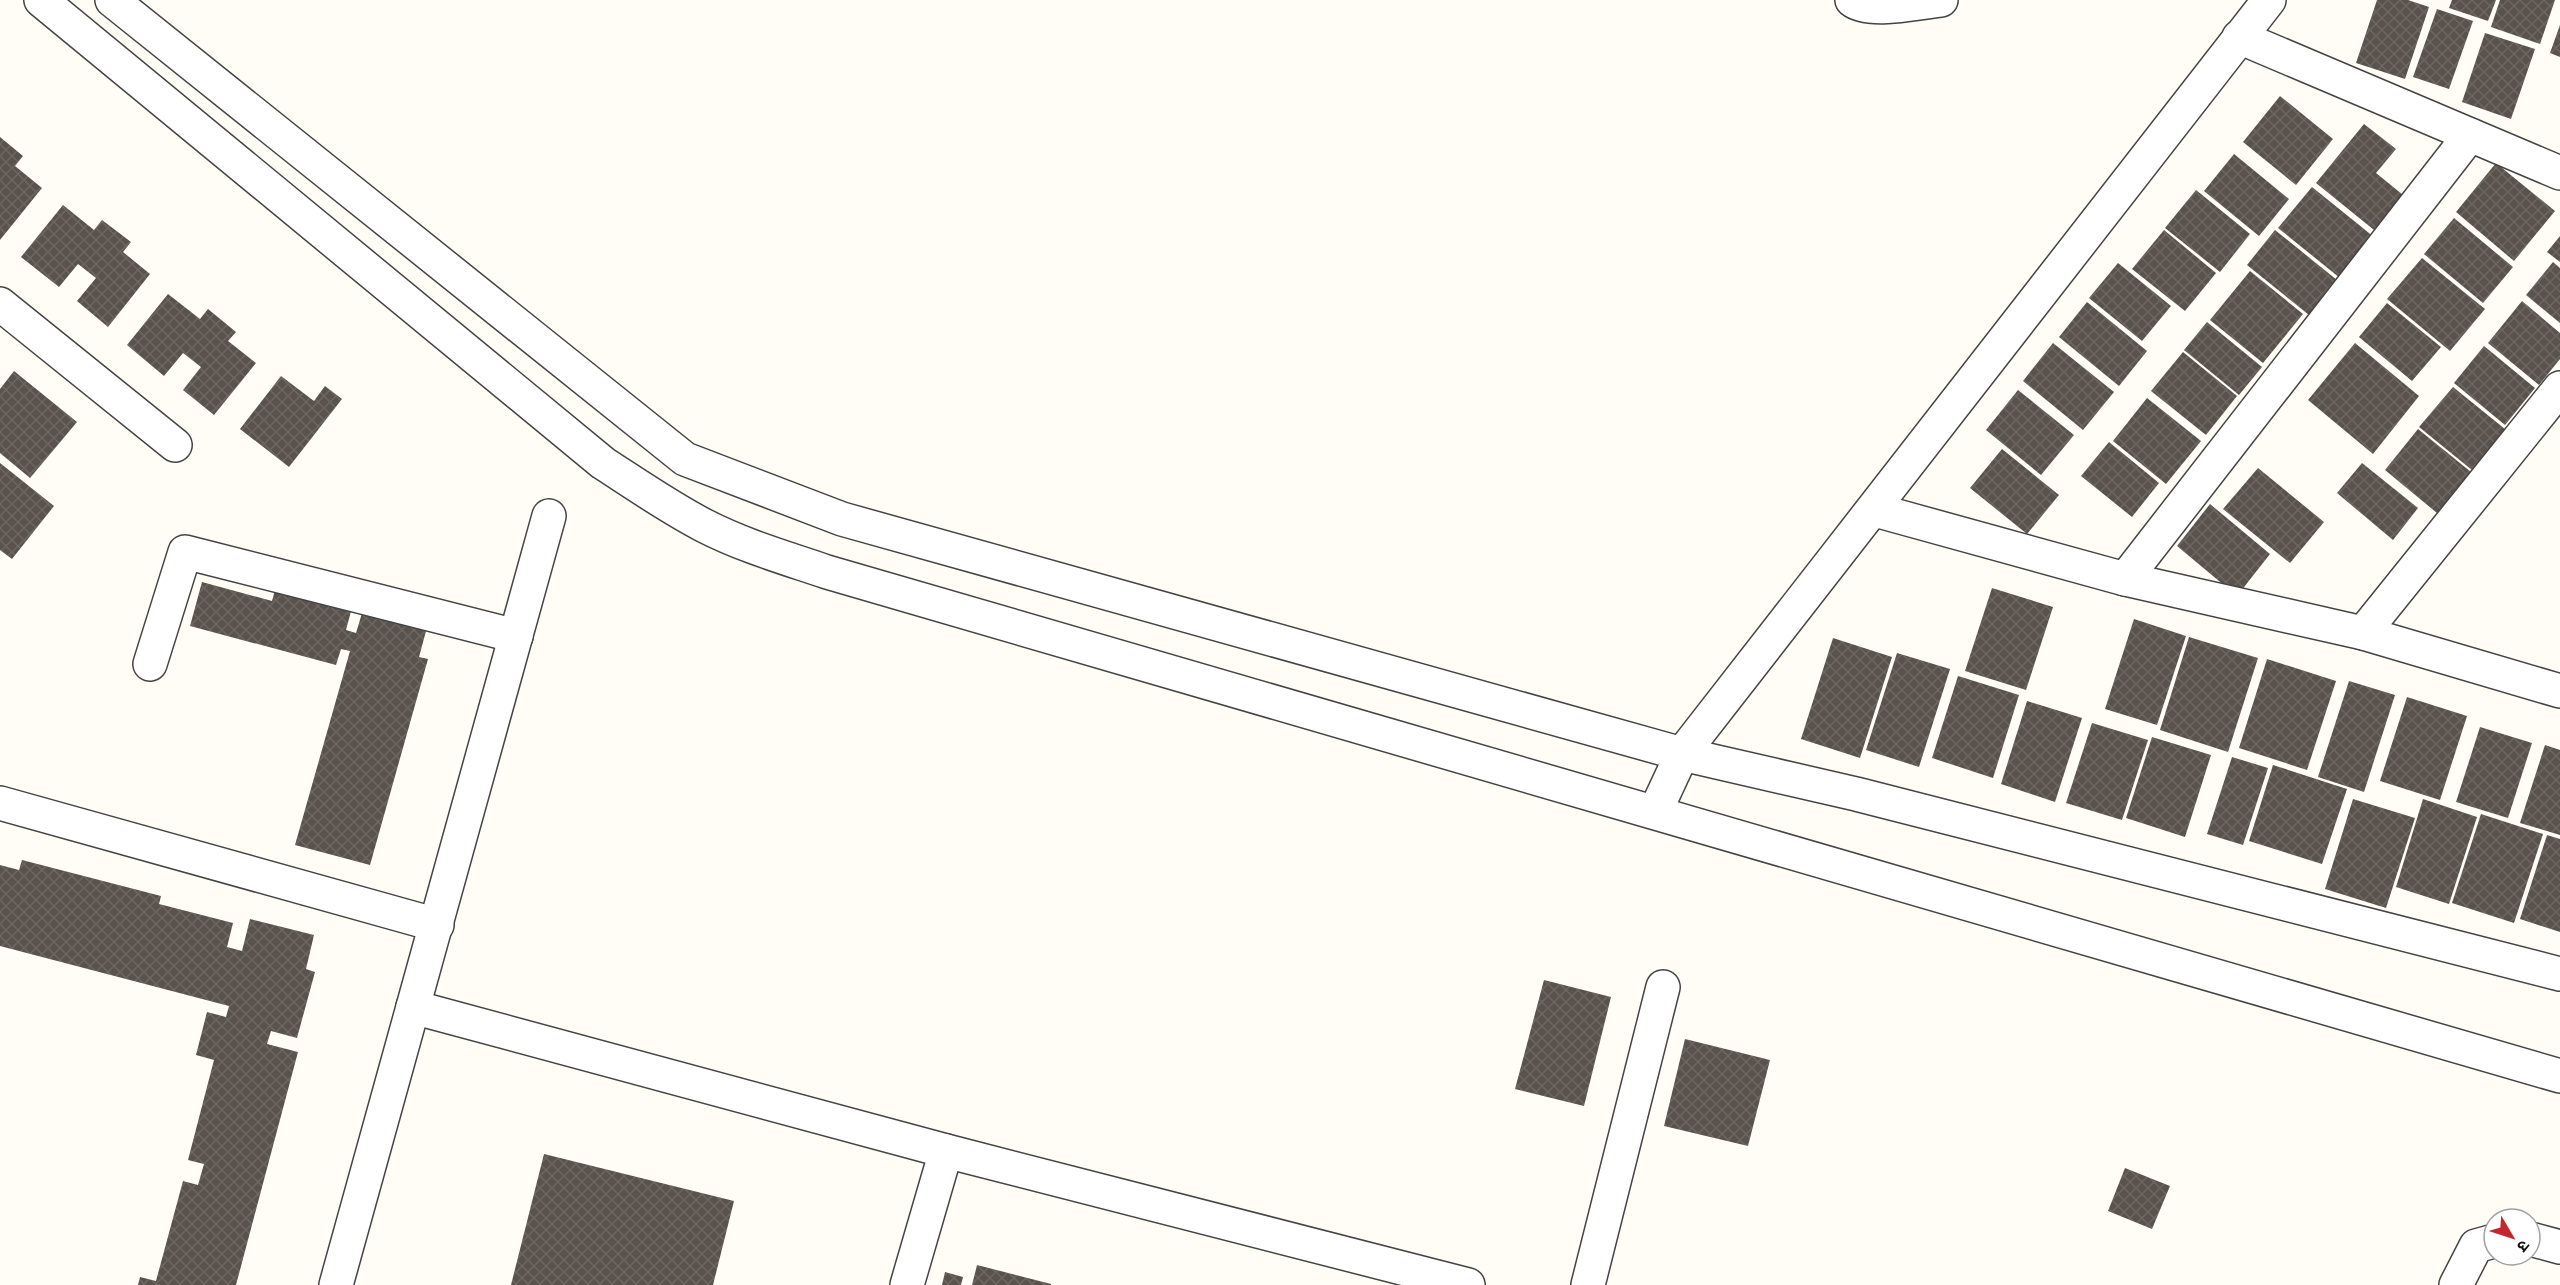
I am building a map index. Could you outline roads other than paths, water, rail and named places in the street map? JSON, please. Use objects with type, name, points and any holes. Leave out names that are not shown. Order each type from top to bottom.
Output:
[{"type":"street","points":[[41,0],[603,463],[658,500],[707,527],[766,552],[827,572],[2560,1076]]},
{"type":"street","points":[[112,0],[685,459],[842,519],[1682,754],[1856,794],[2560,974]]},
{"type":"street","points":[[1852,0],[1857,4],[1872,7],[1941,0]]},
{"type":"street","points":[[1655,812],[1682,754],[1875,510],[2239,38],[2256,4]]},
{"type":"street","points":[[2239,38],[2560,173]]},
{"type":"street","points":[[2125,579],[2470,135]]},
{"type":"street","points":[[0,304],[175,445]]},
{"type":"street","points":[[2363,633],[2560,388]]},
{"type":"street","points":[[1875,510],[2125,579],[2363,633],[2560,691]]},
{"type":"street","points":[[336,1285],[549,516]]},
{"type":"street","points":[[150,664],[185,552],[516,636]]},
{"type":"street","points":[[0,802],[437,925]]},
{"type":"street","points":[[1588,1285],[1663,987]]},
{"type":"street","points":[[412,1006],[946,1151],[1468,1285]]},
{"type":"street","points":[[907,1285],[946,1151]]},
{"type":"street","points":[[2542,1242],[2560,1247]]},
{"type":"street","points":[[2456,1285],[2476,1246],[2482,1244]]}]
